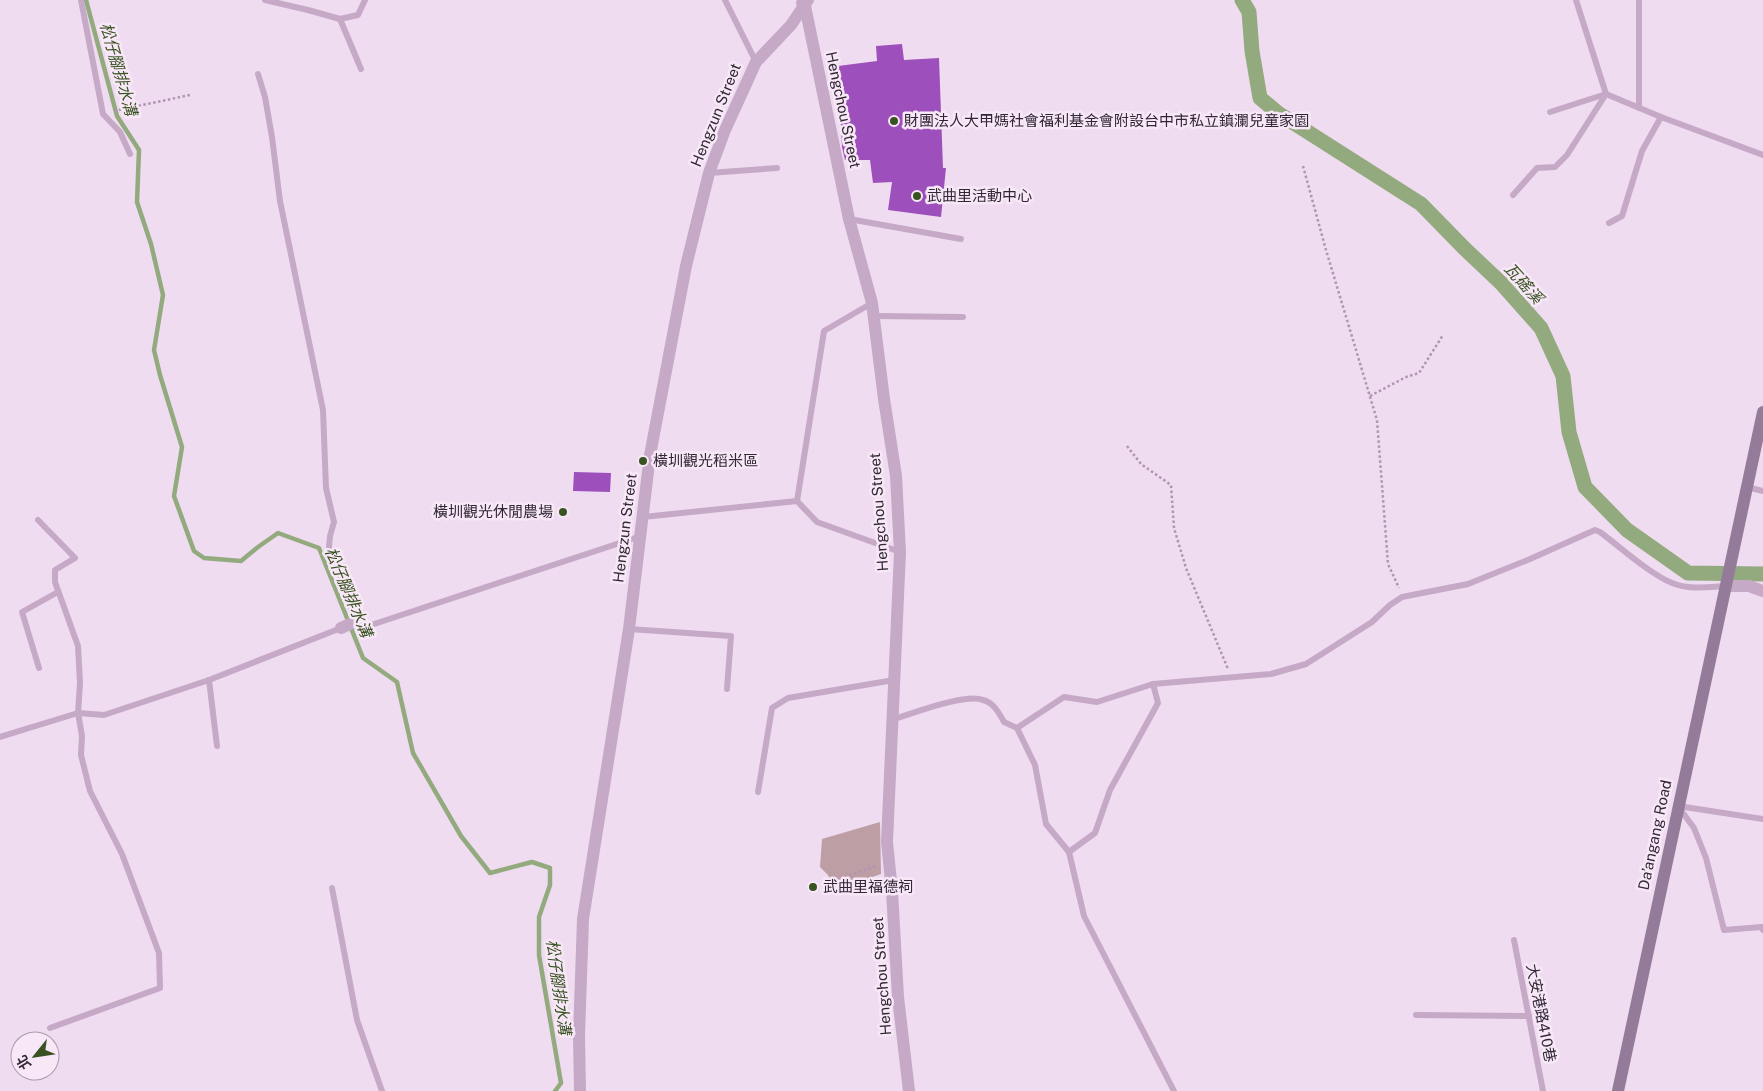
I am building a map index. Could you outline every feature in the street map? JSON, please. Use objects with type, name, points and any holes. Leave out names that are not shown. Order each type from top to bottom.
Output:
[{"type":"main road","points":[[1747,487],[1763,412]]},
{"type":"main road","name":"Da’angang Road","points":[[1618,1091],[1747,487]]},
{"type":"street","name":"Hengzun Street","points":[[580,1091],[579,1036],[583,919],[630,630],[650,455],[686,266],[709,173],[724,130],[756,62],[790,25],[804,2]]},
{"type":"street","name":"Hengchou Street","points":[[804,2],[849,219],[873,310],[896,476],[900,552],[887,842],[898,997],[909,1091]]},
{"type":"street","points":[[1727,586],[1749,586],[1763,591]]},
{"type":"lane","points":[[80,0],[103,114],[120,132],[130,154]]},
{"type":"lane","points":[[265,0],[340,20],[358,15],[365,0]]},
{"type":"lane","points":[[725,0],[756,62]]},
{"type":"lane","points":[[1576,0],[1606,94]]},
{"type":"lane","points":[[1638,108],[1639,0]]},
{"type":"lane","points":[[340,20],[361,69]]},
{"type":"lane","points":[[258,74],[270,129],[280,202],[323,410],[326,488],[334,522],[330,536],[330,547],[350,627]]},
{"type":"lane","points":[[1513,195],[1537,168],[1555,167],[1567,155],[1606,94]]},
{"type":"lane","points":[[1550,112],[1606,94],[1661,117],[1763,155]]},
{"type":"lane","points":[[1609,223],[1622,216],[1642,151],[1661,117]]},
{"type":"lane","points":[[709,173],[777,168]]},
{"type":"lane","points":[[849,219],[961,239]]},
{"type":"lane","points":[[797,501],[824,330],[873,310],[964,317]]},
{"type":"lane","points":[[1747,487],[1763,491]]},
{"type":"lane","points":[[643,517],[797,501]]},
{"type":"lane","points":[[797,501],[817,522],[900,552]]},
{"type":"lane","points":[[38,520],[75,558],[55,570],[55,582],[78,646],[80,683],[78,713],[82,736],[81,755],[90,790],[122,854],[159,952],[160,988],[50,1028]]},
{"type":"lane","points":[[1017,728],[1064,697],[1097,702],[1154,684],[1271,674],[1306,664],[1372,622],[1402,596],[1468,584],[1595,530],[1672,583],[1692,587],[1727,586]]},
{"type":"lane","points":[[0,737],[78,713],[104,715],[209,680],[350,627],[640,536]]},
{"type":"lane","points":[[39,668],[22,612],[58,592]]},
{"type":"lane","points":[[630,630],[731,636],[727,689]]},
{"type":"lane","points":[[209,680],[217,746]]},
{"type":"lane","points":[[758,792],[772,708],[788,698],[894,680]]},
{"type":"lane","points":[[1069,852],[1096,833],[1110,790],[1158,703],[1154,684]]},
{"type":"lane","points":[[894,719],[970,697],[984,700],[999,712],[1004,722],[1017,728],[1035,765],[1046,824],[1069,852],[1084,916],[1174,1091]]},
{"type":"lane","points":[[1678,806],[1763,818]]},
{"type":"lane","points":[[1678,806],[1694,828],[1706,858],[1724,930],[1762,927],[1763,930]]},
{"type":"lane","points":[[332,888],[357,1020],[382,1091]]},
{"type":"lane","name":"大安港路410巷","points":[[1514,940],[1543,1091]]},
{"type":"lane","points":[[1416,1015],[1529,1016]]},
{"type":"path","points":[[111,112],[190,96]]},
{"type":"path","points":[[1303,166],[1377,420],[1388,564],[1402,596]]},
{"type":"path","points":[[1370,396],[1406,377],[1418,373],[1443,335]]},
{"type":"path","points":[[1128,446],[1142,464],[1171,485],[1174,528],[1186,568],[1231,677]]},
{"type":"path","points":[[826,884],[889,862]]},
{"type":"shaded area","points":[[880,822],[881,874],[835,890],[828,875],[820,867],[822,839]]},
{"type":"building","points":[[902,44],[904,60],[939,58],[943,168],[946,168],[941,217],[888,210],[892,182],[873,183],[870,160],[845,160],[842,147],[838,66],[877,61],[876,46]]},
{"type":"building","points":[[574,472],[611,473],[610,492],[573,491]]},
{"type":"waterway","name":"松仔腳排水溝","points":[[86,0],[117,116],[139,150],[137,202],[151,244],[163,295],[154,350],[182,447],[174,496],[194,551],[204,558],[241,561],[278,533],[319,548],[363,658],[397,682],[413,753],[461,836],[490,873],[532,862],[550,868],[550,885],[539,917],[539,955],[561,1083],[555,1091]]},
{"type":"waterway","name":"瓦磘溪","points":[[1242,0],[1249,12],[1252,51],[1260,98],[1278,113],[1421,204],[1501,283],[1541,328],[1563,376],[1569,432],[1585,487],[1627,530],[1688,573],[1763,574]]},
{"type":"place","name":"財團法人大甲媽社會福利基金會附設台中市私立鎮瀾兒童家園","points":[[894,121]]},
{"type":"place","name":"武曲里活動中心","points":[[917,196]]},
{"type":"place","name":"橫圳觀光稻米區","points":[[643,461]]},
{"type":"place","name":"橫圳觀光休閒農場","points":[[563,512]]},
{"type":"place","name":"武曲里福德祠","points":[[813,887]]}]
